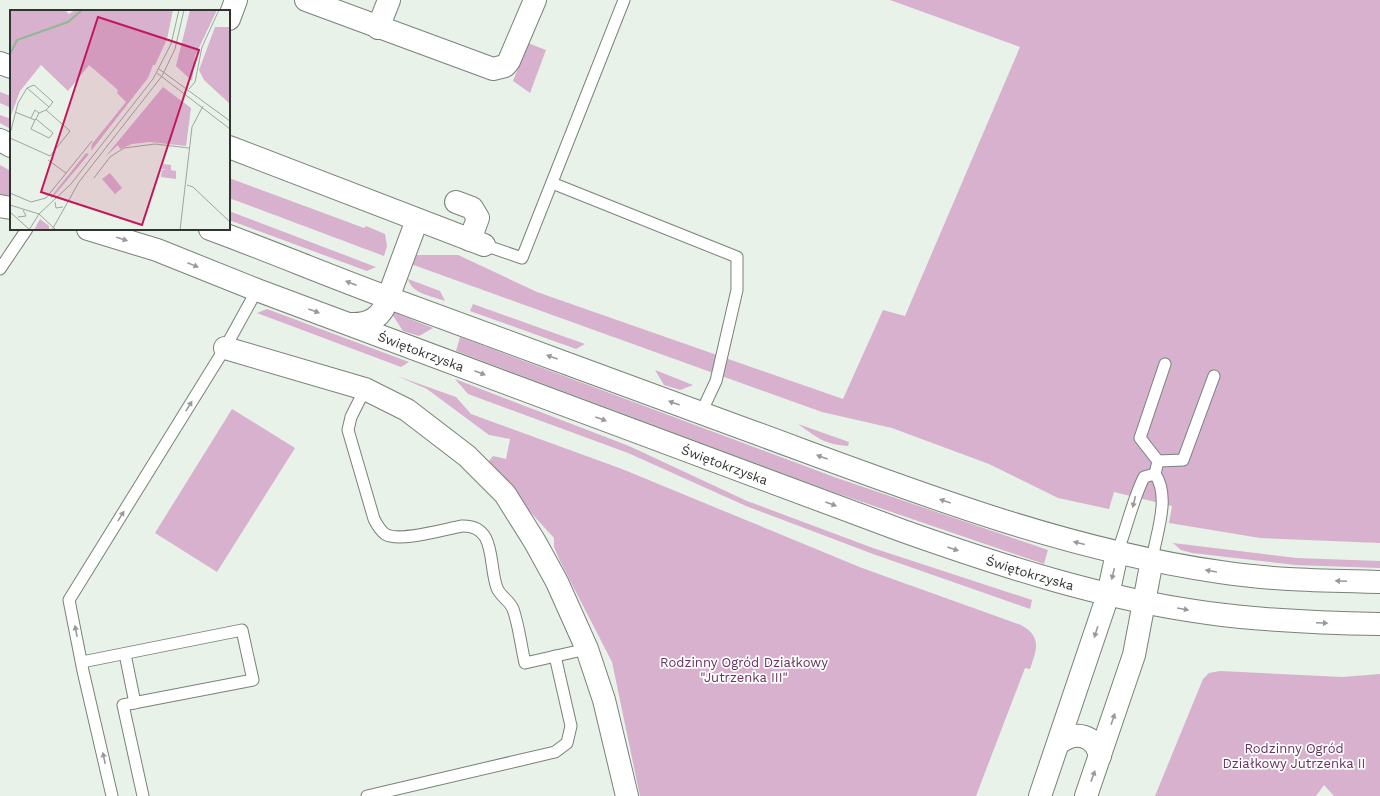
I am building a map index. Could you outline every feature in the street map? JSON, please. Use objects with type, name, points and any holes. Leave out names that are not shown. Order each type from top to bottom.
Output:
[{"type":"main road","points":[[230,16],[236,0]]},
{"type":"main road","points":[[378,28],[389,0]]},
{"type":"main road","points":[[312,1],[378,28],[486,67],[499,68],[505,66],[509,61],[535,0]]},
{"type":"main road","points":[[0,63],[10,67]]},
{"type":"main road","points":[[0,140],[10,145]]},
{"type":"main road","points":[[230,147],[477,242],[478,218],[472,208],[456,202]]},
{"type":"main road","points":[[0,206],[10,208]]},
{"type":"main road","points":[[350,324],[360,325],[370,322],[379,316],[385,308],[417,220]]},
{"type":"main road","name":"Świętokrzyska","points":[[91,230],[157,250],[256,290],[910,534],[1041,577],[1108,595],[1208,613],[1327,624],[1380,624]]},
{"type":"main road","points":[[213,230],[388,298],[701,413],[982,514],[1063,539],[1117,553],[1222,573],[1295,579],[1380,582]]},
{"type":"main road","points":[[225,348],[364,390],[407,410],[467,456],[505,494],[535,542],[557,582],[587,649],[604,700],[627,796]]},
{"type":"main road","points":[[1040,796],[1108,595],[1117,553]]},
{"type":"main road","points":[[1086,796],[1134,655],[1152,560]]},
{"type":"main road","points":[[1059,743],[1072,735],[1080,735],[1094,742],[1100,756]]},
{"type":"lane","points":[[477,242],[522,258],[624,0]]},
{"type":"lane","points":[[552,183],[737,258],[737,290],[716,381],[701,413]]},
{"type":"lane","points":[[0,269],[26,230]]},
{"type":"lane","points":[[112,796],[82,662],[70,600],[225,348],[256,290]]},
{"type":"lane","points":[[1158,460],[1140,438],[1165,364]]},
{"type":"lane","points":[[1158,460],[1183,460],[1214,376]]},
{"type":"lane","points":[[364,390],[351,417],[348,430],[374,519],[379,528],[386,535],[398,538],[462,526],[472,526],[482,531],[487,541],[497,588],[513,608],[525,663],[587,649]]},
{"type":"lane","points":[[1152,560],[1163,505],[1162,484],[1155,474],[1158,460]]},
{"type":"lane","points":[[1117,553],[1129,524],[1134,497],[1144,477],[1155,474]]},
{"type":"lane","points":[[82,662],[242,630],[253,680],[123,705],[143,796]]},
{"type":"lane","points":[[125,654],[135,703]]},
{"type":"lane","points":[[367,796],[554,752],[567,743],[571,726],[555,656]]},
{"type":"green space","points":[[890,0],[1380,0],[1380,543],[1260,538],[1169,523],[1172,506],[1114,492],[1109,509],[1058,498],[989,464],[892,428],[822,412],[408,263],[411,255],[458,255],[537,292],[843,399],[883,310],[905,316],[1020,47]]},
{"type":"green space","points":[[528,43],[546,50],[530,93],[513,81]]},
{"type":"green space","points":[[0,92],[10,96],[10,108],[0,103]]},
{"type":"green space","points":[[0,115],[10,119],[10,128],[0,123]]},
{"type":"green space","points":[[0,165],[10,170],[10,196],[0,194]]},
{"type":"green space","points":[[230,178],[364,228],[366,226],[385,234],[387,246],[384,256],[230,198]]},
{"type":"green space","points":[[230,211],[376,267],[367,271],[230,220]]},
{"type":"green space","points":[[408,279],[440,291],[445,301],[418,291],[410,284]]},
{"type":"green space","points":[[473,304],[585,344],[576,349],[470,311]]},
{"type":"green space","points":[[267,309],[409,362],[401,367],[257,313]]},
{"type":"green space","points":[[390,311],[433,328],[419,336],[403,331]]},
{"type":"green space","points":[[460,337],[837,478],[1048,550],[1044,564],[833,492],[456,351]]},
{"type":"green space","points":[[655,370],[693,385],[680,390],[664,385]]},
{"type":"green space","name":"Rodzinny Ogród Działkowy \"Jutrzenka III\"","points":[[397,376],[456,397],[471,414],[622,469],[862,568],[1021,625],[1028,630],[1035,639],[1036,644],[1030,669],[1025,668],[976,796],[640,796],[612,662],[560,561],[554,547],[554,538],[503,482],[488,462],[493,456],[506,459],[510,439],[489,435],[427,389]]},
{"type":"green space","points":[[455,379],[629,446],[747,501],[873,548],[1032,600],[1030,609],[873,554],[746,506],[628,453],[468,394]]},
{"type":"green space","points":[[232,409],[295,448],[217,572],[155,533]]},
{"type":"green space","points":[[798,424],[849,442],[848,446],[832,444],[821,440]]},
{"type":"green space","points":[[1173,543],[1296,558],[1380,561],[1380,568],[1295,565],[1192,553],[1181,550]]},
{"type":"green space","name":"Rodzinny Ogród Działkowy Jutrzenka II","points":[[1220,671],[1342,677],[1380,674],[1380,796],[1334,796],[1324,785],[1316,796],[1155,796],[1203,679],[1209,673]]}]
